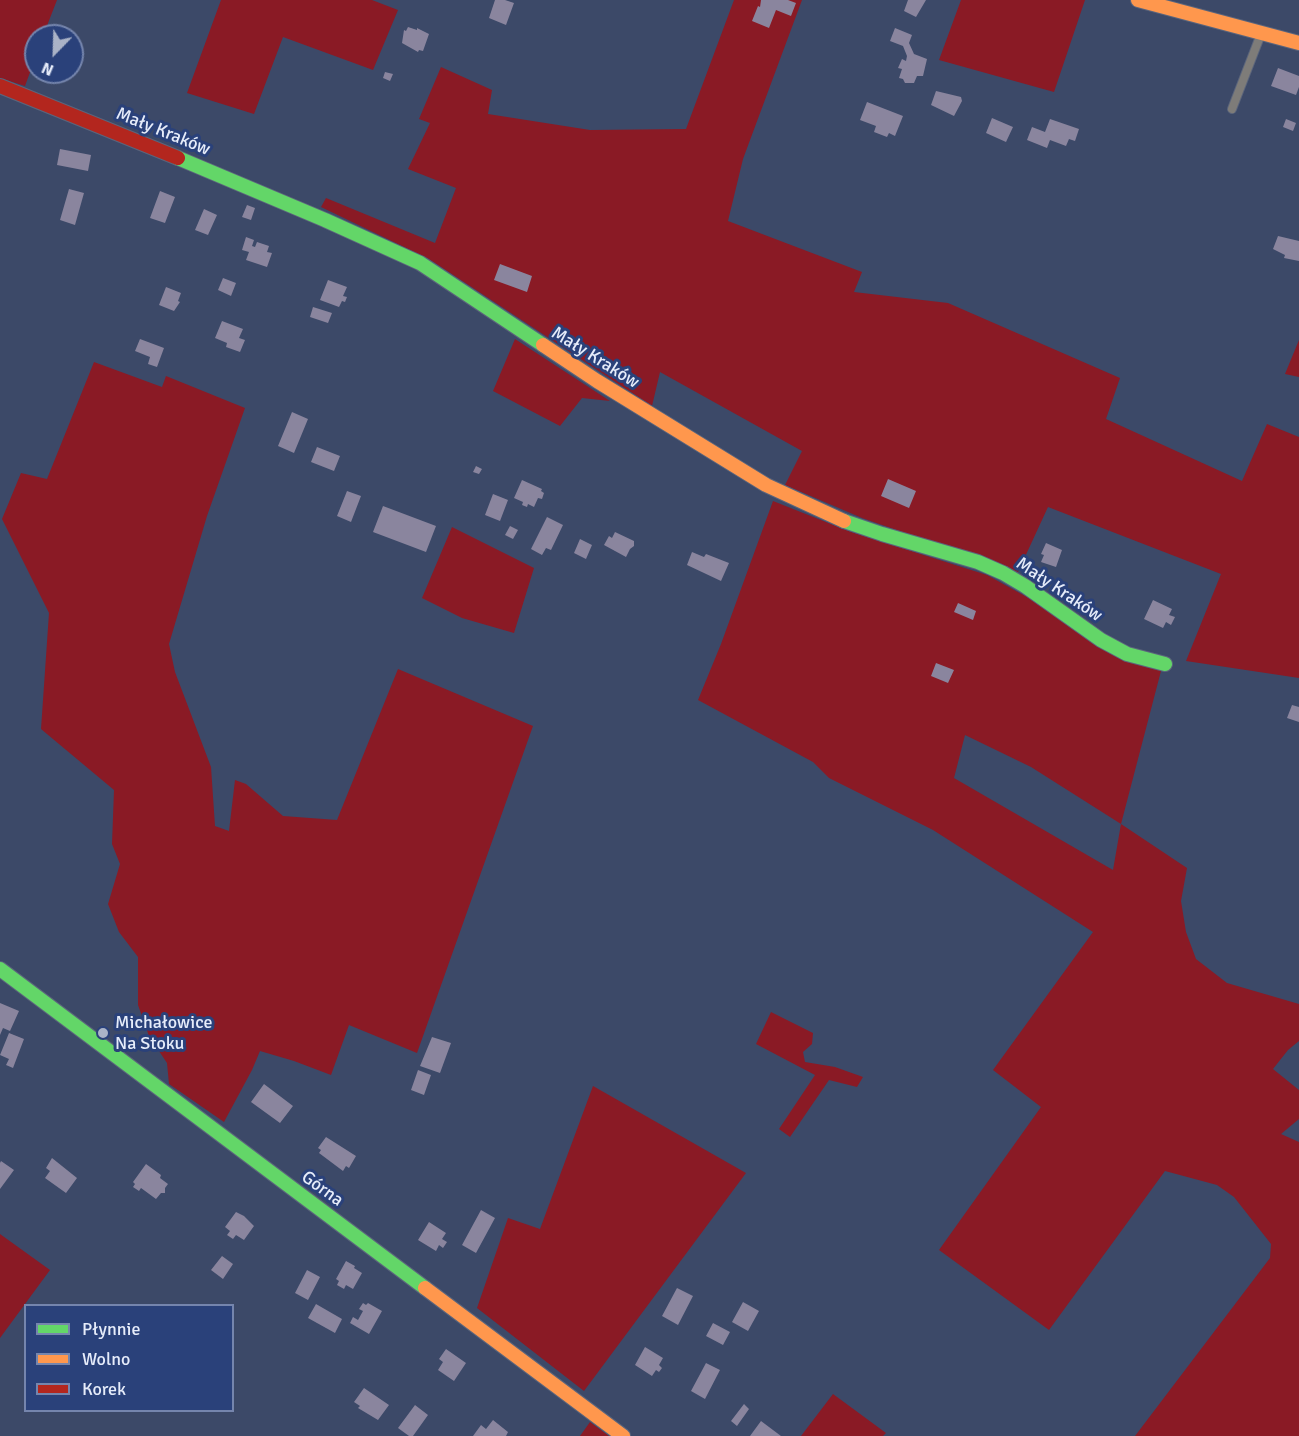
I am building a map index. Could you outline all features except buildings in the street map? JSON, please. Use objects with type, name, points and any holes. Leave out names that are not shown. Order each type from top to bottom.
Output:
[{"type":"street","points":[[1138,0],[1299,43]]},
{"type":"street","name":"Mały Kraków","points":[[0,86],[145,144],[420,263],[597,381],[766,485],[840,519],[882,534],[978,562],[1004,573],[1101,640],[1127,654],[1165,664]]},
{"type":"street","name":"Górna","points":[[0,969],[623,1436]]},
{"type":"lane","points":[[1232,109],[1262,33]]},
{"type":"shaded area","points":[[0,0],[57,0],[48,24],[24,24],[25,86],[0,78]]},
{"type":"shaded area","points":[[221,0],[372,0],[398,10],[373,70],[283,37],[254,114],[187,93]]},
{"type":"shaded area","points":[[734,0],[802,0],[743,159],[728,221],[862,272],[854,292],[948,303],[1120,378],[1106,419],[1242,481],[1267,424],[1299,437],[1299,678],[1186,661],[1221,574],[1048,507],[1018,572],[862,518],[785,485],[802,451],[660,372],[652,406],[429,259],[321,207],[326,198],[435,243],[456,188],[408,169],[430,123],[419,119],[441,67],[492,90],[488,114],[590,130],[686,129]]},
{"type":"shaded area","points":[[961,0],[1085,0],[1054,92],[939,60]]},
{"type":"shaded area","points":[[515,339],[610,401],[582,398],[560,426],[493,391]]},
{"type":"shaded area","points":[[1299,340],[1299,377],[1285,374]]},
{"type":"shaded area","points":[[94,362],[162,387],[166,376],[245,408],[207,516],[169,644],[175,672],[211,767],[215,826],[229,831],[235,780],[246,784],[283,816],[337,820],[398,669],[533,726],[417,1053],[349,1025],[331,1075],[260,1051],[224,1122],[169,1084],[167,1063],[149,1036],[138,1005],[138,957],[119,932],[108,904],[120,864],[112,844],[114,790],[41,729],[49,613],[2,519],[21,473],[47,479]]},
{"type":"shaded area","points":[[773,501],[851,532],[987,575],[1161,671],[1121,824],[1187,868],[1181,901],[1186,932],[1196,959],[1227,983],[1299,1004],[1299,1041],[1288,1050],[1273,1069],[1299,1090],[1299,1119],[1281,1134],[1299,1142],[1299,1436],[1135,1436],[1270,1258],[1271,1244],[1234,1197],[1217,1185],[1165,1171],[1049,1330],[939,1250],[1041,1107],[993,1070],[1093,932],[933,830],[829,778],[813,762],[698,700]],"holes":[[[965,735],[1031,767],[1121,824],[1113,870],[954,778]]]},
{"type":"shaded area","points":[[452,527],[534,568],[514,633],[462,618],[422,598]]},
{"type":"shaded area","points":[[771,1012],[813,1033],[812,1044],[803,1052],[805,1062],[835,1067],[863,1077],[857,1087],[829,1080],[790,1137],[779,1129],[815,1075],[756,1044]]},
{"type":"shaded area","points":[[593,1086],[746,1173],[584,1391],[477,1308],[508,1218],[540,1229]]},
{"type":"shaded area","points":[[0,1234],[50,1270],[0,1338]]},
{"type":"shaded area","points":[[833,1394],[886,1433],[883,1436],[801,1436]]},
{"type":"shaded area","points":[[590,1422],[609,1436],[580,1436]]},
{"type":"traffic: fast","points":[[178,158],[420,263],[543,345]]},
{"type":"traffic: fast","points":[[844,521],[978,562],[1003,573],[1101,640],[1127,654],[1165,664]]},
{"type":"traffic: fast","points":[[0,969],[425,1288]]},
{"type":"traffic: slow","points":[[1138,0],[1299,43]]},
{"type":"traffic: slow","points":[[543,345],[766,485],[844,521]]},
{"type":"traffic: slow","points":[[425,1288],[623,1436]]},
{"type":"traffic: jam","points":[[0,86],[178,158]]},
{"type":"place","name":"Michałowice Na Stoku","points":[[103,1033]]}]
